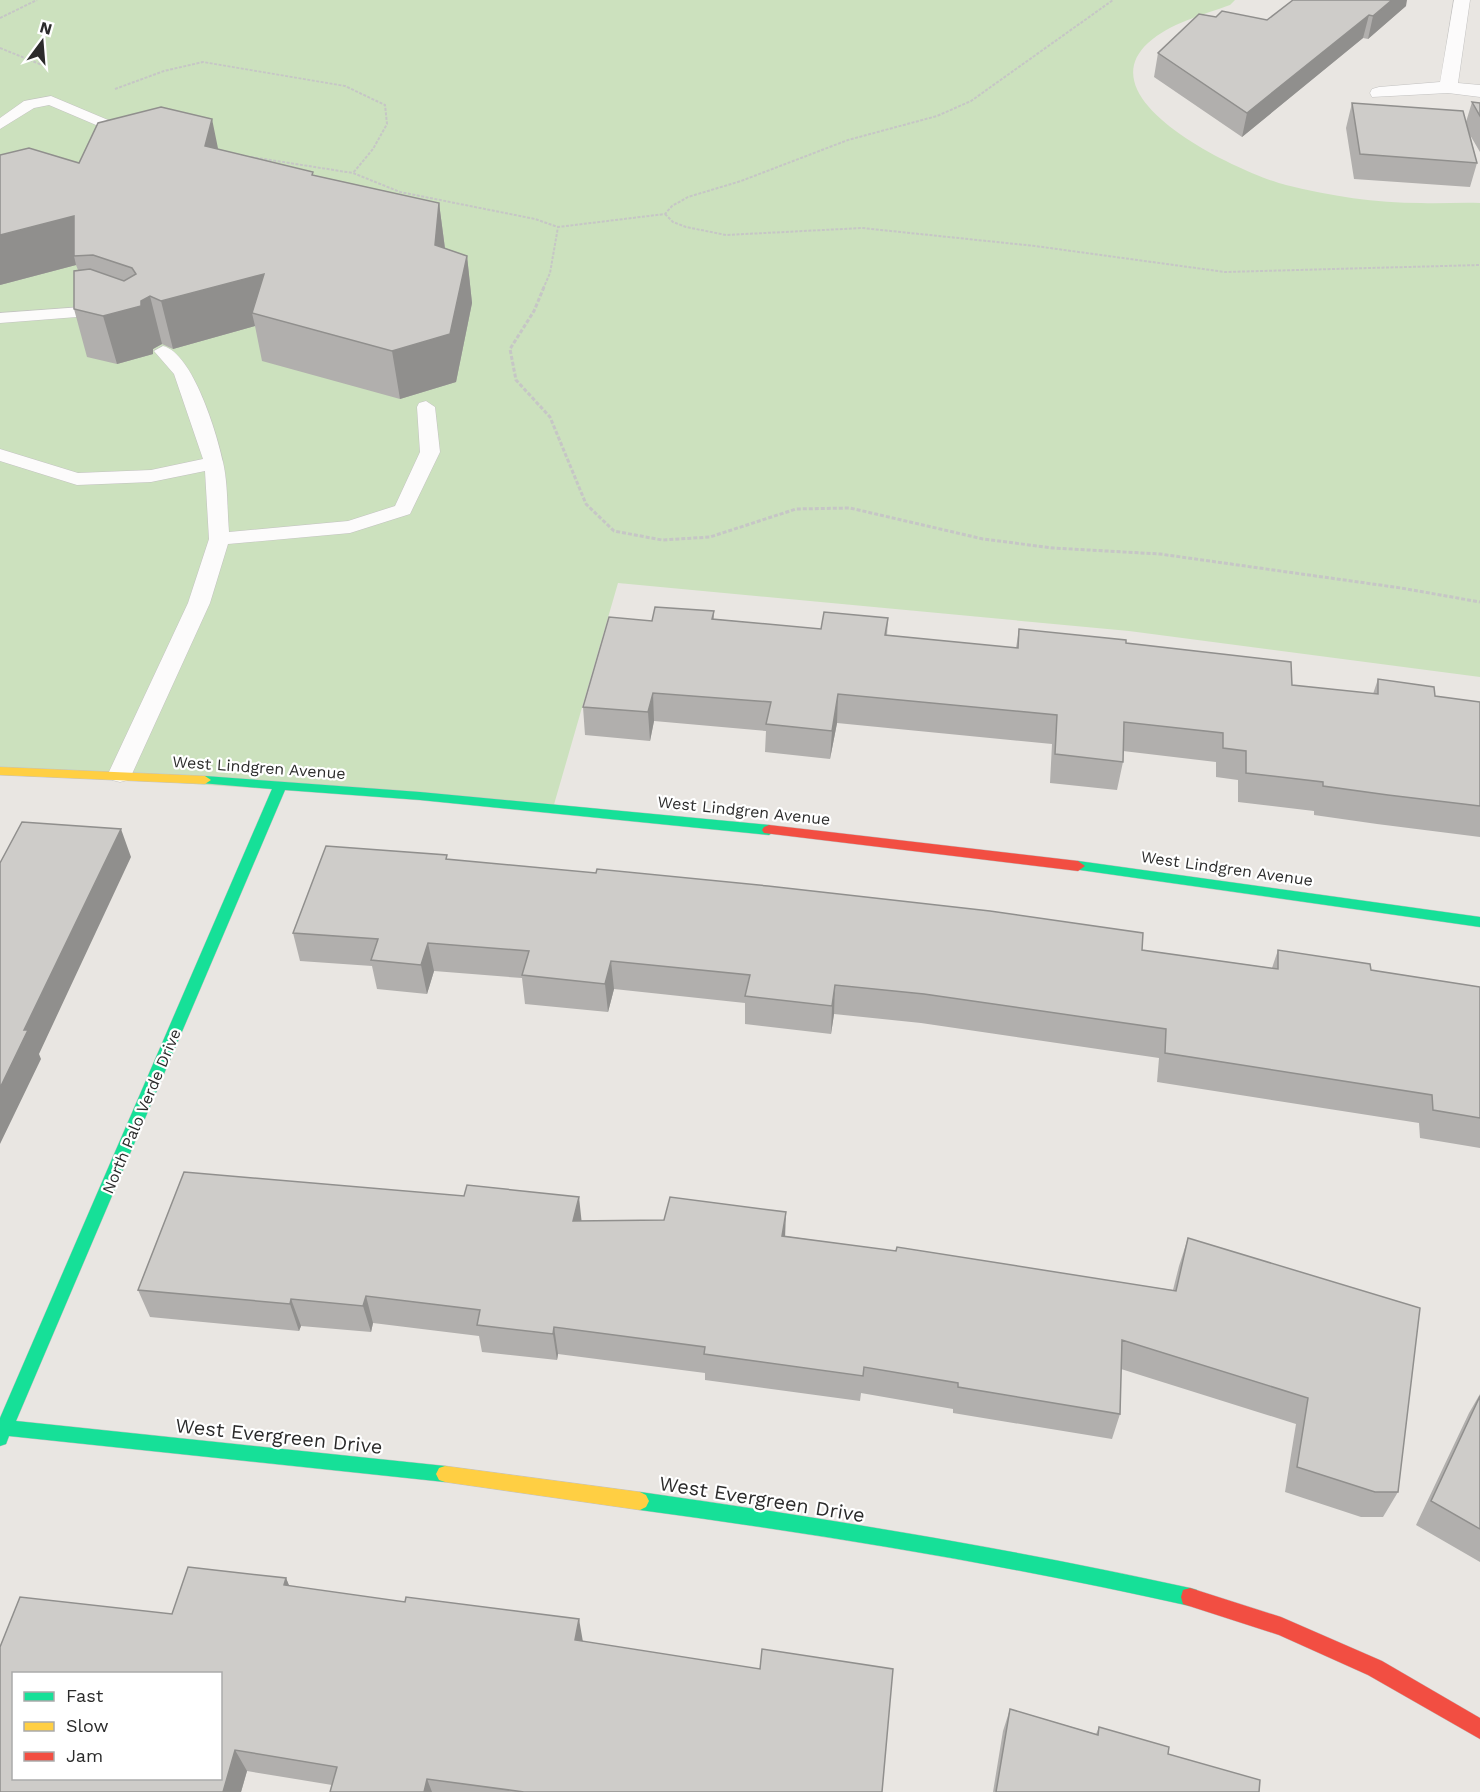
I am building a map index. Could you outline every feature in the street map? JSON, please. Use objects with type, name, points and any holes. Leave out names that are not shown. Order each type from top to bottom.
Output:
[{"type":"street","points":[[1448,87],[1462,0]]},
{"type":"street","points":[[1379,93],[1448,87],[1480,91]]},
{"type":"street","name":"West Lindgren Avenue","points":[[0,771],[120,774],[281,784],[553,807],[825,835],[1117,870],[1480,922]]},
{"type":"street","name":"North Palo Verde Drive","points":[[3,1433],[281,784]]},
{"type":"street","name":"West Evergreen Drive","points":[[3,1433],[264,1453],[475,1478],[799,1523],[1101,1576],[1192,1597],[1281,1626],[1375,1668],[1480,1729]]},
{"type":"lane","points":[[0,125],[29,104],[51,100],[139,138],[119,148]]},
{"type":"lane","points":[[0,318],[105,309],[126,317]]},
{"type":"lane","points":[[120,774],[199,603],[219,539],[214,463],[183,372],[163,351]]},
{"type":"lane","points":[[219,539],[350,527],[403,510],[430,452],[426,407]]},
{"type":"lane","points":[[0,455],[77,479],[151,476],[214,463]]},
{"type":"path","points":[[0,18],[37,0]]},
{"type":"path","points":[[244,156],[353,173],[400,192],[535,219],[558,227],[665,214],[672,206],[688,197],[741,181],[848,141],[937,116],[970,101],[1113,0]]},
{"type":"path","points":[[0,48],[47,67]]},
{"type":"path","points":[[106,92],[164,71],[203,62],[345,86],[385,105],[387,124],[373,149],[353,173]]},
{"type":"path","points":[[665,214],[673,222],[686,227],[726,235],[862,228],[1035,246],[1225,272],[1480,266]]},
{"type":"path","points":[[558,227],[550,273],[534,311],[510,349],[516,380],[550,417],[586,504],[614,531],[662,540],[710,537],[796,509],[850,508],[983,539],[1053,548],[1184,557],[1401,588],[1480,602]]},
{"type":"green space","points":[[0,0],[1235,0],[1230,5],[1166,30],[1148,43],[1134,66],[1137,89],[1153,111],[1178,132],[1238,167],[1286,185],[1336,196],[1370,200],[1404,203],[1480,203],[1480,677],[1129,631],[618,583],[553,808],[0,771]]},
{"type":"building","points":[[1293,0],[1392,0],[1373,16],[1369,15],[1247,113],[1158,53],[1199,14],[1216,17],[1222,11],[1267,20]]},
{"type":"building","points":[[1472,102],[1480,103],[1480,116]]},
{"type":"building","points":[[1352,103],[1463,111],[1477,163],[1360,154]]},
{"type":"building","points":[[161,107],[212,119],[205,146],[313,172],[312,175],[439,203],[435,245],[467,256],[450,334],[392,351],[252,313],[264,274],[161,301],[150,296],[141,301],[141,306],[103,316],[74,309],[74,271],[90,269],[124,281],[136,274],[132,268],[93,255],[74,256],[74,216],[0,235],[0,155],[29,148],[79,163],[98,123]]},
{"type":"building","points":[[655,607],[714,611],[712,619],[821,629],[824,612],[888,618],[885,635],[1018,648],[1019,629],[1126,640],[1126,643],[1291,662],[1292,685],[1378,694],[1378,679],[1434,687],[1435,696],[1480,702],[1480,806],[1323,786],[1323,782],[1246,773],[1246,751],[1223,748],[1223,733],[1124,722],[1123,762],[1055,754],[1057,715],[838,694],[832,731],[766,724],[771,702],[653,693],[648,712],[583,707],[609,617],[652,621]]},
{"type":"building","points":[[22,822],[121,829],[24,1030],[28,1030],[0,1088],[0,863]]},
{"type":"building","points":[[326,846],[447,855],[446,859],[596,873],[597,869],[990,911],[1143,933],[1142,950],[1278,969],[1278,950],[1370,964],[1371,970],[1480,987],[1480,1118],[1433,1110],[1432,1095],[1165,1053],[1166,1029],[924,994],[835,985],[832,1006],[745,996],[750,975],[611,961],[605,984],[522,975],[529,951],[428,943],[421,965],[371,960],[378,939],[293,933]]},
{"type":"building","points":[[184,1172],[464,1196],[467,1185],[579,1197],[573,1221],[664,1220],[670,1197],[786,1212],[782,1236],[896,1251],[897,1247],[1176,1291],[1188,1238],[1420,1308],[1398,1492],[1375,1492],[1297,1467],[1308,1398],[1122,1340],[1120,1414],[958,1387],[958,1383],[864,1367],[863,1376],[704,1354],[705,1347],[554,1327],[553,1334],[477,1325],[480,1310],[366,1296],[363,1306],[291,1299],[290,1304],[138,1290]]},
{"type":"building","points":[[1480,1396],[1480,1529],[1431,1501]]},
{"type":"building","points":[[188,1567],[286,1578],[284,1585],[405,1602],[406,1597],[579,1619],[575,1640],[760,1669],[762,1649],[893,1669],[882,1792],[524,1792],[427,1779],[424,1792],[330,1792],[337,1767],[235,1750],[223,1792],[0,1792],[0,1647],[20,1597],[172,1614]]},
{"type":"building","points":[[1010,1709],[1098,1735],[1099,1727],[1169,1747],[1168,1754],[1260,1780],[1259,1792],[996,1792]]},
{"type":"traffic: fast","points":[[205,780],[420,796],[769,830]]},
{"type":"traffic: fast","points":[[0,1438],[281,784]]},
{"type":"traffic: fast","points":[[1078,866],[1480,922]]},
{"type":"traffic: fast","points":[[6,1428],[445,1474]]},
{"type":"traffic: fast","points":[[640,1501],[985,1555],[1190,1597]]},
{"type":"traffic: slow","points":[[0,771],[205,780]]},
{"type":"traffic: slow","points":[[445,1474],[640,1501]]},
{"type":"traffic: jam","points":[[769,830],[1078,866]]},
{"type":"traffic: jam","points":[[1190,1597],[1281,1626],[1375,1668],[1480,1729]]}]
